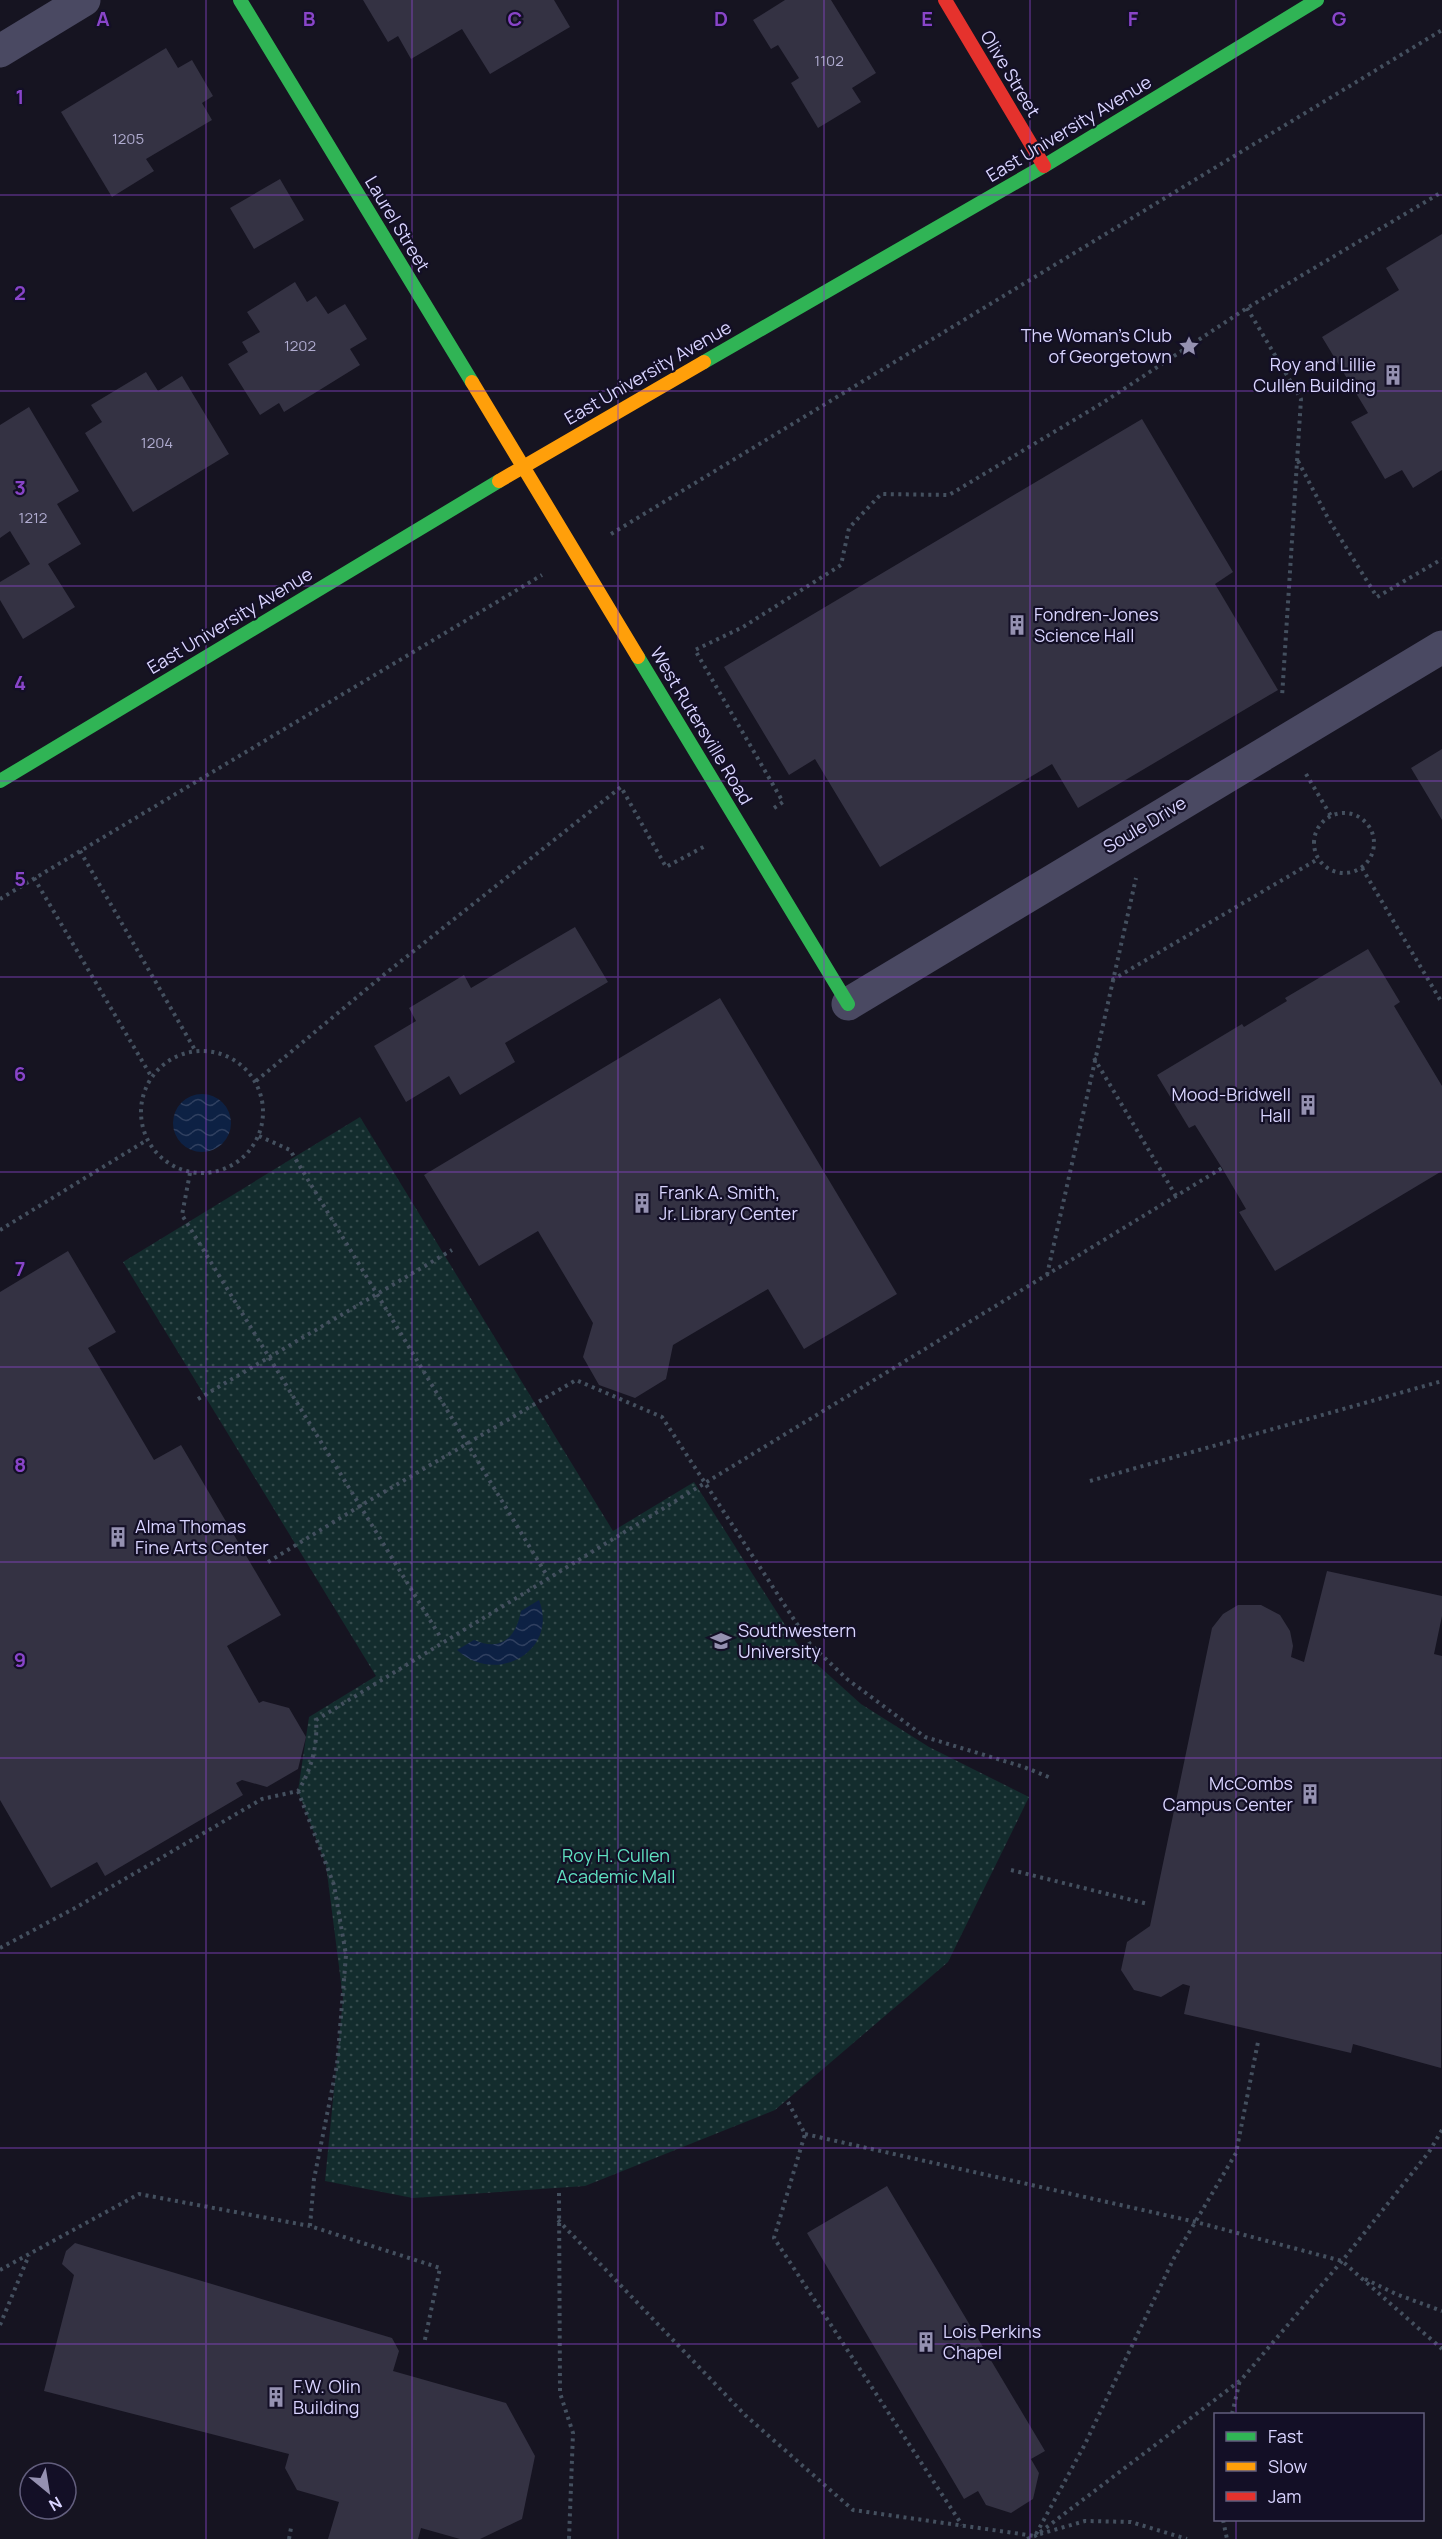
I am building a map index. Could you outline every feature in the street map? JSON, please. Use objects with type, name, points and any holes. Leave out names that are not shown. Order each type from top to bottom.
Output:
[{"type":"main road","name":"Laurel Street","points":[[240,0],[523,466]]},
{"type":"main road","name":"Olive Street","points":[[945,0],[1044,166]]},
{"type":"main road","name":"East University Avenue","points":[[1,778],[523,466],[1044,166],[1317,0]]},
{"type":"main road","name":"West Rutersville Road","points":[[523,466],[848,1004]]},
{"type":"street","points":[[0,51],[84,0]]},
{"type":"street","name":"Soule Drive","points":[[848,1004],[1442,647]]},
{"type":"path","points":[[0,899],[576,555],[1442,30]]},
{"type":"path","points":[[256,1081],[377,980],[621,787],[666,867],[783,802],[695,650],[742,627],[842,565],[849,528],[880,494],[948,495],[1104,402],[1247,308],[1442,192]]},
{"type":"path","points":[[1247,308],[1301,399],[1281,715],[1287,740],[1331,816]]},
{"type":"path","points":[[1297,459],[1329,520],[1377,597],[1442,558]]},
{"type":"path","points":[[1342,813],[1353,815],[1363,820],[1370,828],[1374,839],[1374,850],[1370,860],[1362,868],[1350,873],[1338,873],[1327,868],[1318,859],[1314,847],[1315,835],[1321,824],[1331,816],[1342,813]]},
{"type":"path","points":[[1046,1276],[1094,1058],[1150,822]]},
{"type":"path","points":[[80,851],[195,1050]]},
{"type":"path","points":[[1112,980],[1318,859]]},
{"type":"path","points":[[1362,868],[1442,1003]]},
{"type":"path","points":[[34,878],[151,1076]]},
{"type":"path","points":[[195,1050],[220,1052],[240,1062],[256,1081],[264,1107],[259,1136],[245,1156],[218,1172],[190,1173],[170,1165],[147,1140],[139,1114],[142,1095],[151,1076],[163,1064],[178,1055],[195,1050]]},
{"type":"path","points":[[1094,1058],[1176,1196]]},
{"type":"path","points":[[259,1136],[290,1150],[546,1574]]},
{"type":"path","points":[[0,1230],[147,1140]]},
{"type":"path","points":[[0,1948],[75,1908],[262,1799],[298,1791],[307,1778],[317,1736],[316,1720],[1222,1168]]},
{"type":"path","points":[[190,1173],[182,1215],[441,1638]]},
{"type":"path","points":[[198,1400],[452,1250]]},
{"type":"path","points":[[268,1562],[576,1380],[662,1417],[810,1644],[847,1680],[925,1737],[1024,1767],[1051,1778]]},
{"type":"path","points":[[1090,1481],[1442,1381]]},
{"type":"path","points":[[298,1791],[334,1885],[346,1955],[337,2066],[314,2179],[310,2226]]},
{"type":"path","points":[[1011,1870],[1148,1904]]},
{"type":"path","points":[[1034,2537],[1084,2446],[1174,2258],[1236,2153],[1258,2042]]},
{"type":"path","points":[[788,2102],[806,2134],[774,2238],[963,2526]]},
{"type":"path","points":[[558,2220],[745,2415],[853,2510],[1034,2537],[1240,2380],[1342,2261],[1430,2152],[1442,2130]]},
{"type":"path","points":[[806,2134],[1196,2222],[1342,2261],[1442,2349]]},
{"type":"path","points":[[559,2193],[560,2393],[573,2433],[569,2539]]},
{"type":"path","points":[[0,2270],[139,2194],[310,2226],[440,2268],[424,2344]]},
{"type":"path","points":[[0,2325],[29,2254]]},
{"type":"path","points":[[1360,2276],[1396,2294],[1442,2311]]},
{"type":"path","points":[[1232,2413],[1240,2380]]},
{"type":"path","points":[[1027,2539],[1085,2521],[1131,2522],[1187,2539]]},
{"type":"path","points":[[1223,2521],[1227,2539]]},
{"type":"path","points":[[289,2539],[291,2528]]},
{"type":"green space","name":"Roy H. Cullen Academic Mall","points":[[360,1117],[613,1531],[694,1482],[801,1650],[861,1704],[929,1747],[1029,1797],[948,1962],[775,2110],[585,2186],[413,2198],[325,2181],[343,1998],[326,1865],[298,1791],[309,1717],[376,1676],[123,1262]]},
{"type":"water","points":[[202,1094],[213,1096],[226,1107],[231,1123],[229,1134],[218,1147],[202,1152],[191,1150],[178,1139],[173,1123],[175,1112],[186,1099]]},
{"type":"water","points":[[539,1600],[543,1618],[540,1634],[532,1648],[520,1658],[489,1665],[473,1660],[457,1650],[474,1640],[492,1644],[506,1640],[515,1628],[521,1611]]},
{"type":"building","points":[[363,0],[554,0],[570,27],[490,74],[462,29],[411,59],[398,36],[388,42]]},
{"type":"building","points":[[785,0],[831,0],[876,73],[852,88],[861,102],[818,128],[791,83],[799,78],[778,45],[771,49],[753,20]]},
{"type":"building","points":[[166,48],[178,68],[192,60],[213,96],[202,103],[212,120],[146,159],[154,171],[112,197],[61,112]]},
{"type":"building","points":[[280,179],[304,220],[254,249],[230,208]]},
{"type":"building","name":"Roy and Lillie Cullen Building","points":[[1442,234],[1442,470],[1413,488],[1402,470],[1385,479],[1351,422],[1368,413],[1322,337],[1399,290],[1386,268]]},
{"type":"building","points":[[295,282],[307,302],[316,296],[328,314],[345,304],[367,339],[350,349],[360,365],[284,412],[279,403],[260,415],[228,364],[248,352],[242,342],[260,332],[247,312]]},
{"type":"building","points":[[146,372],[158,391],[182,376],[229,454],[133,512],[85,433],[102,422],[91,405]]},
{"type":"building","points":[[29,407],[79,491],[57,504],[81,544],[48,564],[75,607],[23,639],[0,600],[0,582],[30,564],[10,531],[0,538],[0,425]]},
{"type":"building","name":"Fondren-Jones Science Hall","points":[[1142,419],[1233,572],[1215,584],[1278,690],[1078,808],[1052,764],[880,867],[815,759],[789,775],[724,667]]},
{"type":"building","points":[[1442,749],[1442,820],[1411,768]]},
{"type":"building","points":[[575,927],[608,982],[505,1043],[515,1062],[460,1095],[449,1076],[406,1102],[374,1046],[416,1021],[409,1008],[464,975],[471,988]]},
{"type":"building","name":"Mood-Bridwell Hall","points":[[1368,949],[1400,1002],[1394,1006],[1442,1086],[1442,1171],[1275,1271],[1239,1212],[1246,1209],[1222,1168],[1195,1125],[1189,1128],[1157,1075],[1242,1024],[1244,1027],[1287,1001],[1285,998]]},
{"type":"building","name":"Frank A. Smith, Jr. Library Center","points":[[720,998],[897,1294],[804,1349],[768,1289],[673,1345],[666,1379],[635,1398],[599,1385],[583,1357],[593,1323],[538,1231],[479,1266],[424,1175]]},
{"type":"building","name":"Alma Thomas Fine Arts Center","points":[[68,1251],[116,1332],[88,1348],[154,1460],[181,1445],[281,1615],[227,1646],[259,1703],[263,1701],[289,1708],[306,1737],[298,1769],[267,1787],[242,1780],[236,1783],[243,1795],[105,1876],[97,1862],[51,1888],[0,1800],[0,1292]]},
{"type":"building","name":"McCombs Campus Center","points":[[1327,1571],[1442,1596],[1442,1616],[1434,1654],[1442,1656],[1441,2068],[1353,2044],[1351,2053],[1184,2014],[1190,1986],[1183,1984],[1161,1997],[1134,1990],[1121,1970],[1127,1942],[1150,1926],[1212,1628],[1223,1614],[1238,1605],[1261,1605],[1280,1615],[1290,1631],[1293,1646],[1291,1657],[1304,1662]]},
{"type":"building","name":"Lois Perkins Chapel","points":[[887,2186],[1045,2451],[1031,2459],[1039,2473],[1033,2499],[1011,2513],[986,2505],[978,2491],[964,2499],[807,2233]]},
{"type":"building","name":"F.W. Olin Building","points":[[75,2243],[392,2338],[399,2351],[393,2371],[506,2403],[535,2456],[522,2519],[480,2539],[460,2539],[421,2528],[418,2539],[328,2539],[339,2502],[297,2490],[285,2468],[289,2454],[44,2391],[74,2275],[62,2264],[66,2251]]},
{"type":"traffic: fast","points":[[240,0],[472,382]]},
{"type":"traffic: fast","points":[[704,362],[1044,166],[1317,0]]},
{"type":"traffic: fast","points":[[0,781],[499,481]]},
{"type":"traffic: fast","points":[[638,657],[848,1004]]},
{"type":"traffic: slow","points":[[499,481],[704,362]]},
{"type":"traffic: slow","points":[[472,382],[638,657]]},
{"type":"traffic: jam","points":[[945,0],[1044,166]]},
{"type":"place","name":"The Woman's Club of Georgetown","points":[[1189,346]]},
{"type":"place","name":"Roy and Lillie Cullen Building","points":[[1393,375]]},
{"type":"place","name":"Fondren-Jones Science Hall","points":[[1017,625]]},
{"type":"place","name":"Mood-Bridwell Hall","points":[[1308,1105]]},
{"type":"place","name":"Frank A. Smith, Jr. Library Center","points":[[642,1203]]},
{"type":"place","name":"Alma Thomas Fine Arts Center","points":[[118,1537]]},
{"type":"place","name":"Southwestern University","points":[[721,1641]]},
{"type":"place","name":"McCombs Campus Center","points":[[1310,1794]]},
{"type":"place","name":"Lois Perkins Chapel","points":[[926,2342]]},
{"type":"place","name":"F.W. Olin Building","points":[[276,2397]]}]
